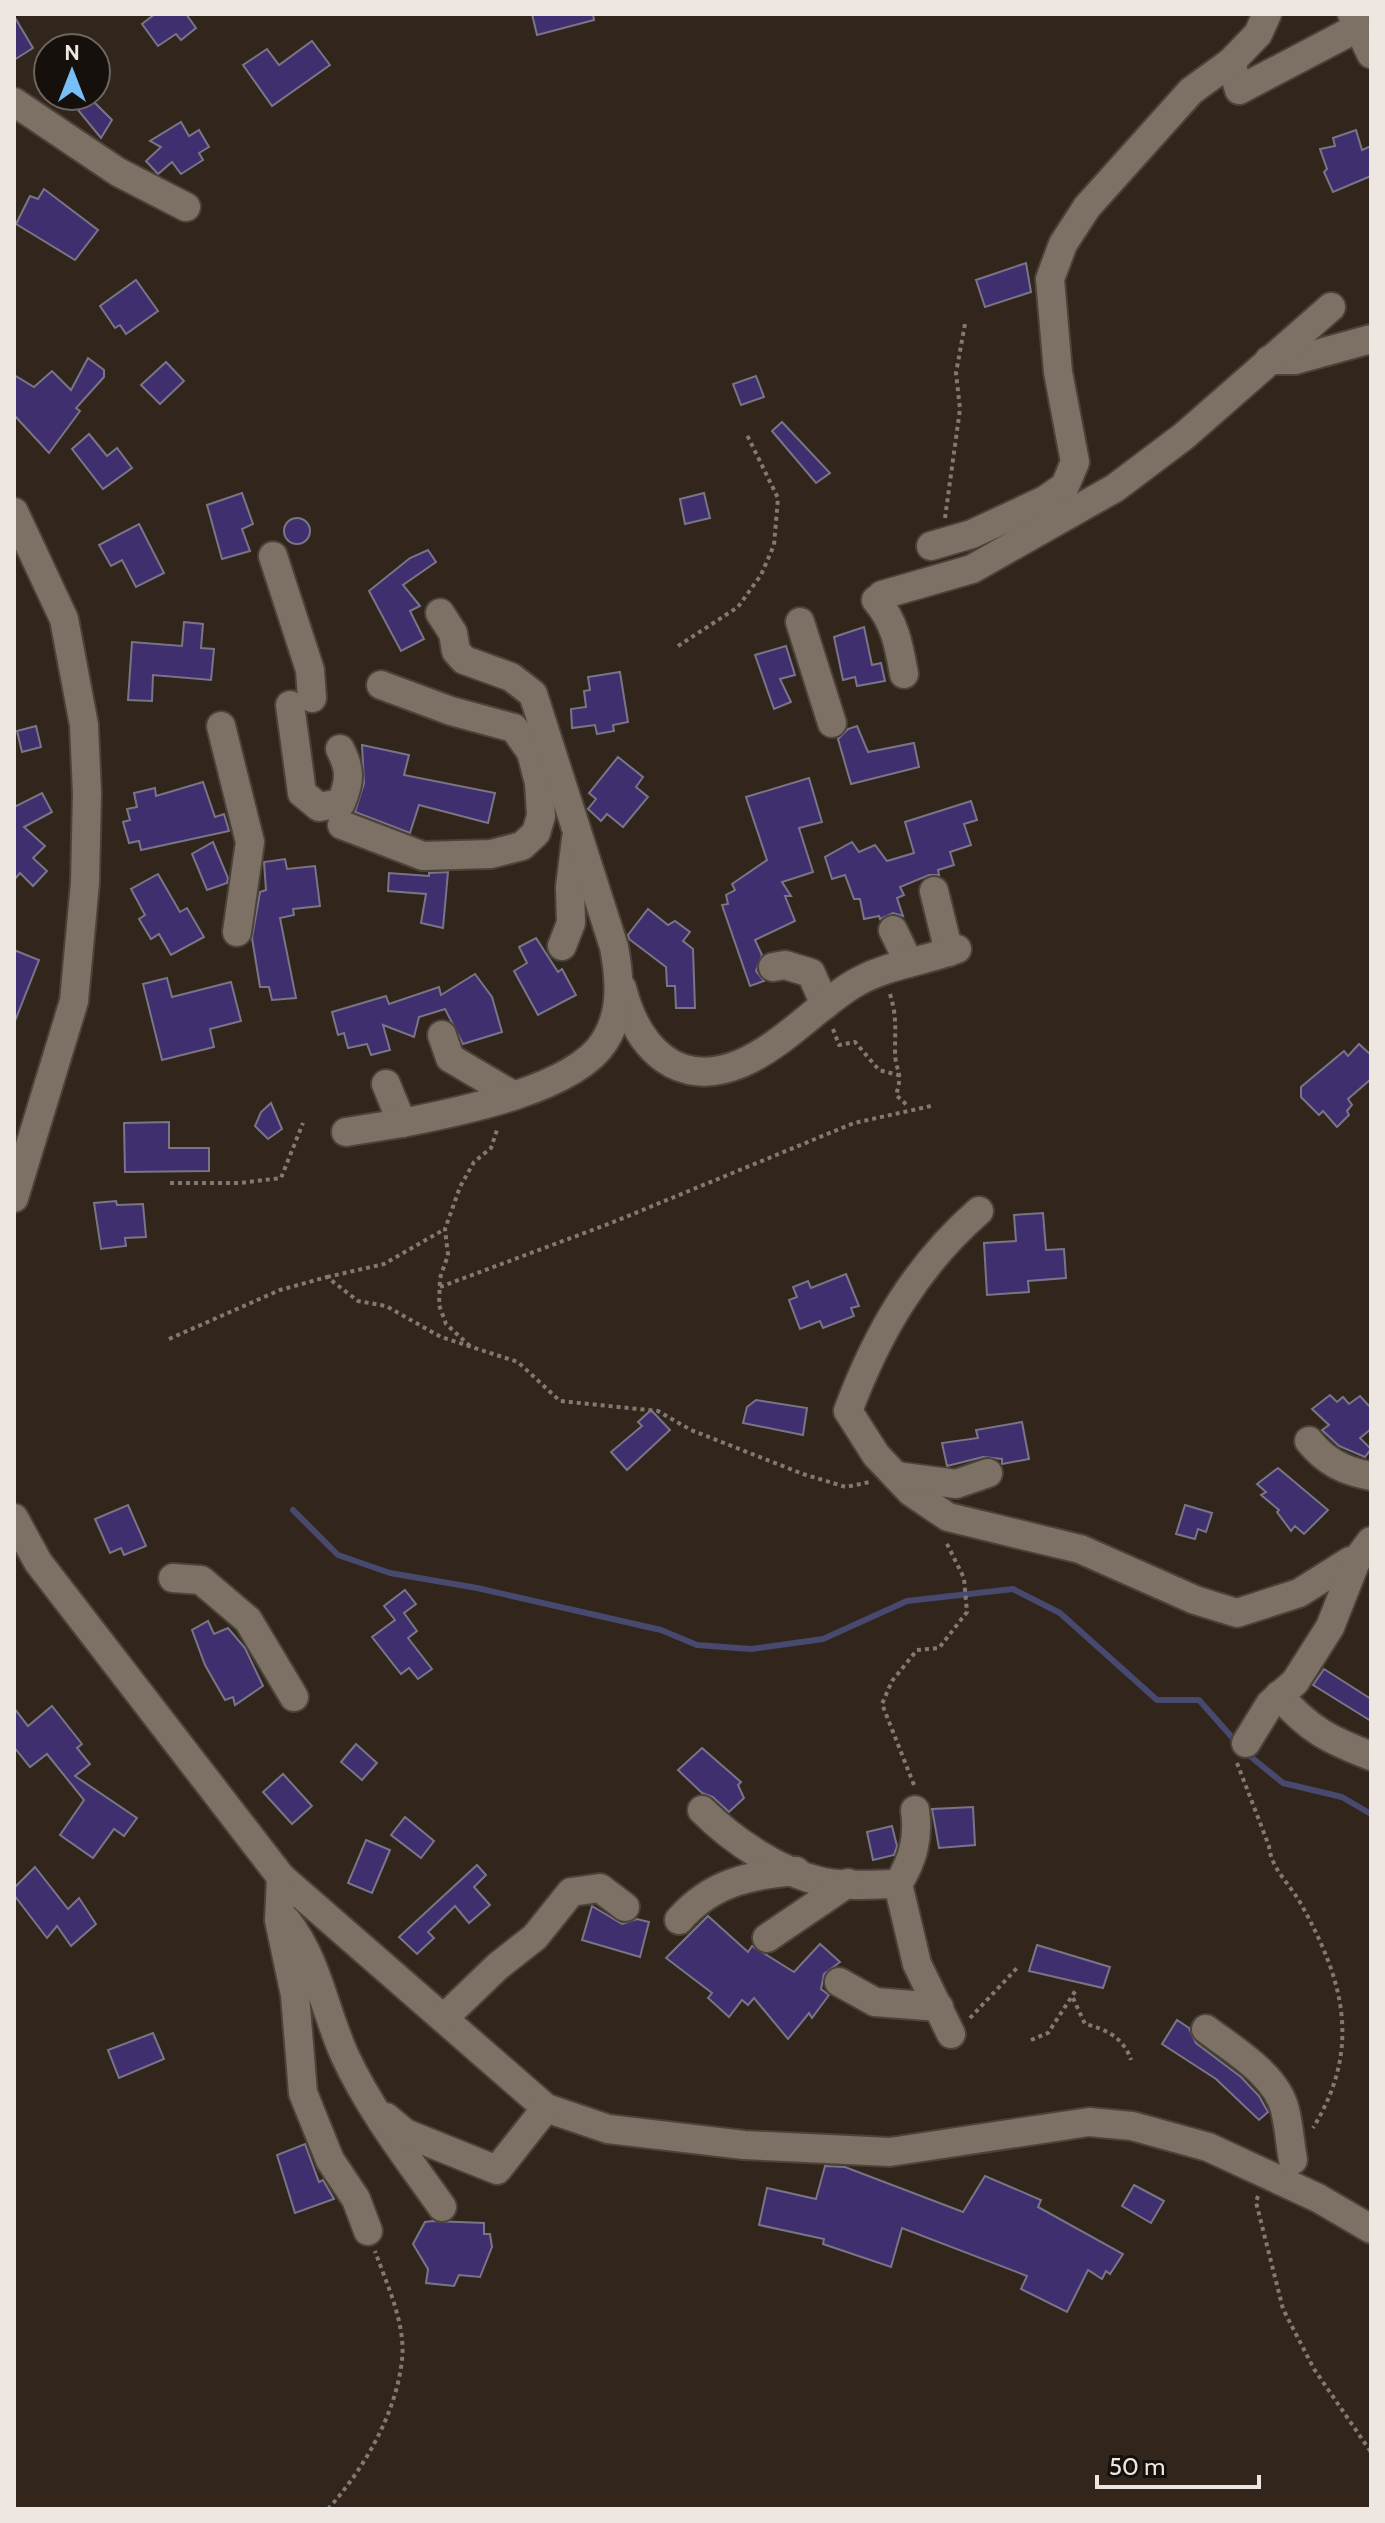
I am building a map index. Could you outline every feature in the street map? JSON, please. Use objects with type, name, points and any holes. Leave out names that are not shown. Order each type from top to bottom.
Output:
[{"type":"street","points":[[931,546],[972,534],[1045,500],[1065,486],[1075,462],[1058,372],[1050,279],[1063,244],[1087,207],[1191,91],[1231,62],[1258,34],[1267,14]]},
{"type":"street","points":[[1231,62],[1239,90],[1355,21],[1371,54]]},
{"type":"street","points":[[14,102],[118,172],[186,207]]},
{"type":"street","points":[[904,674],[898,639],[879,598],[972,569],[1062,521],[1115,488],[1184,436],[1331,307]]},
{"type":"street","points":[[1269,360],[1295,360],[1371,339]]},
{"type":"street","points":[[14,512],[64,619],[84,725],[87,793],[85,883],[74,1001],[14,1198]]},
{"type":"street","points":[[273,556],[310,670],[301,702],[302,793],[319,807],[341,803],[349,784],[349,768],[340,749]]},
{"type":"street","points":[[440,613],[453,633],[456,651],[464,660],[511,677],[533,694],[614,947],[628,1009],[655,1055],[680,1066],[714,1071],[742,1063],[854,984],[896,967],[953,951],[934,891]]},
{"type":"street","points":[[800,622],[832,723]]},
{"type":"street","points":[[342,825],[423,856],[491,854],[522,846],[536,833],[541,816],[539,783],[531,752],[514,728],[451,711],[381,685]]},
{"type":"street","points":[[221,726],[250,842],[237,932]]},
{"type":"street","points":[[562,946],[571,923],[570,887],[576,826]]},
{"type":"street","points":[[893,930],[896,967]]},
{"type":"street","points":[[773,967],[785,965],[811,973],[825,1005]]},
{"type":"street","points":[[346,1132],[402,1123],[511,1094],[581,1067],[604,1043],[615,1018],[620,979]]},
{"type":"street","points":[[442,1035],[450,1058],[511,1094]]},
{"type":"street","points":[[386,1084],[402,1123]]},
{"type":"street","points":[[979,1211],[947,1238],[915,1277],[867,1360],[848,1411],[876,1455],[884,1479],[948,1517],[1080,1549],[1195,1600],[1237,1613],[1299,1593],[1365,1549]]},
{"type":"street","points":[[1309,1441],[1323,1458],[1351,1472],[1371,1476]]},
{"type":"street","points":[[884,1479],[956,1484],[988,1473]]},
{"type":"street","points":[[14,1518],[38,1562],[106,1645],[281,1877],[546,2108],[608,2129],[744,2145],[890,2152],[1089,2122],[1132,2126],[1208,2147],[1318,2198],[1371,2229]]},
{"type":"street","points":[[1246,1743],[1270,1704],[1295,1682],[1330,1627],[1356,1561],[1365,1549]]},
{"type":"street","points":[[173,1578],[201,1580],[248,1620],[294,1697]]},
{"type":"street","points":[[1279,1695],[1299,1718],[1325,1739],[1371,1756]]},
{"type":"street","points":[[915,1798],[919,1833],[907,1870],[898,1884],[917,1964],[939,2007],[958,2029]]},
{"type":"street","points":[[702,1810],[726,1835],[824,1882],[898,1884]]},
{"type":"street","points":[[679,1920],[695,1902],[729,1881],[796,1871]]},
{"type":"street","points":[[281,1877],[279,1910],[295,1995],[303,2093],[330,2160],[356,2199],[368,2231]]},
{"type":"street","points":[[767,1938],[848,1883]]},
{"type":"street","points":[[444,2018],[498,1966],[535,1937],[571,1892],[600,1888],[625,1907]]},
{"type":"street","points":[[279,1910],[300,1938],[319,1978],[345,2056],[373,2106],[442,2207]]},
{"type":"street","points":[[839,1982],[875,2002],[939,2007]]},
{"type":"street","points":[[1206,2029],[1251,2064],[1277,2090],[1285,2108],[1293,2160]]},
{"type":"street","points":[[373,2106],[405,2133],[497,2170],[546,2108]]},
{"type":"path","points":[[931,546],[945,525],[960,409],[956,373],[965,324]]},
{"type":"path","points":[[678,646],[738,607],[761,575],[774,545],[778,498],[747,435]]},
{"type":"path","points":[[896,967],[898,1018],[895,1055],[902,1076],[896,1095],[909,1107]]},
{"type":"path","points":[[825,1005],[839,1045],[855,1042],[879,1070],[902,1076]]},
{"type":"path","points":[[440,1287],[639,1212],[854,1123],[931,1106]]},
{"type":"path","points":[[170,1183],[240,1183],[281,1178],[303,1123]]},
{"type":"path","points":[[473,1348],[446,1324],[439,1305],[448,1255],[445,1229],[460,1187],[474,1162],[491,1148],[500,1123]]},
{"type":"path","points":[[169,1339],[280,1290],[384,1264],[445,1229]]},
{"type":"path","points":[[327,1277],[358,1301],[386,1306],[441,1337],[518,1362],[560,1401],[658,1411],[691,1430],[803,1474],[846,1487],[884,1479]]},
{"type":"path","points":[[915,1798],[882,1704],[892,1681],[917,1650],[939,1648],[948,1638],[967,1612],[968,1600],[964,1578],[924,1501]]},
{"type":"path","points":[[1246,1743],[1237,1763],[1269,1846],[1270,1859],[1300,1903],[1332,1964],[1340,1992],[1343,2025],[1331,2098],[1293,2160]]},
{"type":"path","points":[[958,2029],[1017,1968]]},
{"type":"path","points":[[1031,2040],[1048,2033],[1076,1990]]},
{"type":"path","points":[[1073,1998],[1085,2024],[1102,2028],[1120,2039],[1131,2060]]},
{"type":"path","points":[[1266,2175],[1256,2202],[1283,2309],[1314,2369],[1371,2452]]},
{"type":"path","points":[[328,2509],[386,2424],[402,2359],[396,2312],[368,2231]]},
{"type":"building","points":[[155,14],[186,14],[196,28],[181,40],[176,34],[158,46],[142,24]]},
{"type":"building","points":[[532,14],[593,14],[594,20],[537,35]]},
{"type":"building","points":[[14,16],[32,49],[14,60]]},
{"type":"building","points":[[312,41],[330,65],[272,106],[243,65],[267,49],[279,65]]},
{"type":"building","points":[[80,112],[104,112],[112,120],[101,138]]},
{"type":"building","points":[[181,122],[189,136],[199,130],[209,147],[199,153],[203,160],[181,174],[172,162],[158,174],[146,161],[161,147],[150,141]]},
{"type":"building","points":[[1356,130],[1362,150],[1371,146],[1371,176],[1333,192],[1324,172],[1327,169],[1320,149],[1335,146],[1333,138]]},
{"type":"building","points":[[44,189],[98,230],[75,260],[16,224],[30,196],[38,199]]},
{"type":"building","points":[[1026,263],[1031,292],[985,307],[976,280]]},
{"type":"building","points":[[136,280],[158,311],[126,334],[120,325],[115,328],[100,306]]},
{"type":"building","points":[[88,358],[104,370],[104,377],[76,408],[80,411],[49,453],[14,415],[14,375],[34,387],[52,371],[71,390]]},
{"type":"building","points":[[166,362],[184,381],[160,404],[141,385]]},
{"type":"building","points":[[756,376],[764,397],[741,405],[733,384]]},
{"type":"building","points":[[782,422],[830,473],[816,483],[772,431]]},
{"type":"building","points":[[89,434],[107,456],[117,448],[132,468],[103,489],[72,449]]},
{"type":"building","points":[[242,493],[253,524],[242,529],[250,551],[222,559],[207,505]]},
{"type":"building","points":[[704,493],[710,518],[685,524],[680,499]]},
{"type":"building","points":[[297,518],[306,522],[310,531],[306,540],[297,544],[288,540],[284,531],[288,522]]},
{"type":"building","points":[[139,524],[164,573],[136,587],[122,560],[111,566],[99,545]]},
{"type":"building","points":[[428,550],[436,562],[403,585],[420,606],[410,611],[424,639],[401,651],[369,591],[410,558]]},
{"type":"building","points":[[184,622],[203,624],[201,648],[214,649],[211,680],[153,675],[152,701],[128,700],[132,642],[182,646]]},
{"type":"building","points":[[864,627],[872,665],[881,663],[885,681],[857,686],[855,677],[843,680],[834,637]]},
{"type":"building","points":[[786,646],[795,675],[780,679],[791,702],[774,709],[755,655]]},
{"type":"building","points":[[620,672],[628,722],[613,725],[614,731],[597,734],[595,725],[572,728],[571,709],[586,707],[584,691],[590,690],[588,677]]},
{"type":"building","points":[[36,726],[41,747],[22,752],[17,731]]},
{"type":"building","points":[[857,726],[868,752],[914,743],[919,767],[851,784],[838,739],[848,729]]},
{"type":"building","points":[[362,745],[409,755],[404,775],[495,793],[488,823],[419,805],[410,833],[355,812],[364,783]]},
{"type":"building","points":[[618,757],[643,777],[636,787],[648,797],[623,827],[607,814],[601,821],[588,809],[596,799],[589,793]]},
{"type":"building","points":[[809,778],[822,822],[799,828],[813,872],[782,882],[791,896],[785,896],[795,921],[755,940],[762,955],[756,971],[764,981],[750,986],[722,905],[728,904],[726,895],[735,890],[732,884],[767,860],[746,797]]},
{"type":"building","points":[[203,782],[215,817],[224,814],[229,831],[141,850],[139,841],[129,843],[123,822],[130,820],[127,809],[137,807],[134,793],[155,788],[156,796]]},
{"type":"building","points":[[42,793],[52,812],[24,827],[45,846],[33,858],[47,871],[33,886],[20,873],[14,880],[14,807]]},
{"type":"building","points":[[971,801],[977,820],[964,824],[971,845],[950,852],[954,865],[938,870],[939,875],[929,875],[900,887],[904,895],[897,898],[903,916],[893,913],[880,919],[879,916],[864,919],[860,899],[854,899],[845,875],[832,879],[825,857],[852,842],[859,852],[875,845],[887,861],[914,853],[905,822]]},
{"type":"building","points":[[213,842],[228,878],[227,883],[207,890],[192,854]]},
{"type":"building","points":[[285,859],[287,869],[315,866],[320,906],[293,909],[294,915],[280,918],[296,998],[272,1000],[269,987],[260,987],[252,938],[260,892],[266,890],[264,862]]},
{"type":"building","points":[[448,872],[443,928],[421,923],[426,894],[388,891],[389,873],[429,876],[429,873]]},
{"type":"building","points":[[158,874],[180,912],[187,908],[204,937],[171,955],[159,934],[151,939],[139,919],[145,915],[131,889]]},
{"type":"building","points":[[648,909],[668,925],[675,921],[690,932],[683,941],[693,949],[695,1008],[676,1008],[675,986],[667,986],[666,967],[629,939],[628,935]]},
{"type":"building","points":[[536,938],[558,972],[562,969],[576,995],[538,1015],[514,971],[527,963],[519,947]]},
{"type":"building","points":[[14,950],[39,960],[15,1021],[14,1021]]},
{"type":"building","points":[[475,974],[492,997],[502,1032],[463,1044],[445,1009],[419,1017],[414,1037],[383,1025],[390,1050],[371,1055],[367,1044],[348,1048],[344,1033],[338,1035],[332,1012],[386,996],[389,1004],[439,987],[441,995]]},
{"type":"building","points":[[167,978],[172,997],[231,982],[241,1021],[210,1029],[214,1047],[162,1060],[143,984]]},
{"type":"building","points":[[1359,1044],[1371,1055],[1371,1079],[1348,1099],[1352,1105],[1347,1111],[1349,1115],[1337,1127],[1323,1111],[1319,1115],[1301,1097],[1301,1087],[1344,1051],[1348,1056]]},
{"type":"building","points":[[271,1103],[282,1129],[268,1139],[255,1126],[261,1112]]},
{"type":"building","points":[[169,1122],[169,1148],[209,1148],[209,1171],[125,1172],[124,1123]]},
{"type":"building","points":[[116,1201],[117,1205],[143,1204],[146,1237],[125,1238],[126,1246],[101,1249],[94,1203]]},
{"type":"building","points":[[1043,1213],[1046,1250],[1064,1249],[1066,1278],[1028,1281],[1029,1292],[987,1295],[984,1243],[1016,1241],[1014,1215]]},
{"type":"building","points":[[846,1274],[859,1306],[851,1308],[854,1316],[823,1328],[820,1321],[800,1329],[789,1300],[797,1297],[793,1287],[808,1281],[811,1288]]},
{"type":"building","points":[[1330,1395],[1337,1402],[1343,1397],[1349,1404],[1360,1396],[1371,1408],[1371,1429],[1360,1438],[1371,1449],[1365,1457],[1339,1446],[1322,1430],[1329,1425],[1312,1409]]},
{"type":"building","points":[[756,1400],[807,1408],[803,1435],[743,1423],[747,1407]]},
{"type":"building","points":[[651,1410],[670,1430],[627,1470],[611,1452],[642,1426],[638,1422]]},
{"type":"building","points":[[1022,1422],[1029,1459],[1002,1464],[1002,1459],[983,1457],[947,1466],[942,1443],[978,1438],[976,1430]]},
{"type":"building","points":[[1278,1468],[1328,1510],[1304,1534],[1295,1526],[1291,1531],[1277,1512],[1279,1510],[1261,1495],[1266,1492],[1257,1484]]},
{"type":"building","points":[[128,1505],[146,1546],[124,1555],[121,1548],[110,1553],[95,1519]]},
{"type":"building","points":[[1185,1505],[1212,1513],[1206,1532],[1198,1529],[1195,1539],[1176,1534]]},
{"type":"building","points":[[405,1590],[416,1604],[404,1613],[417,1631],[408,1638],[432,1669],[418,1679],[409,1668],[401,1674],[372,1637],[395,1620],[384,1606]]},
{"type":"building","points":[[208,1621],[214,1634],[228,1628],[245,1648],[263,1686],[235,1705],[233,1697],[225,1700],[205,1665],[192,1630]]},
{"type":"building","points":[[1324,1669],[1371,1699],[1371,1721],[1313,1685]]},
{"type":"building","points":[[52,1706],[82,1744],[77,1748],[90,1764],[75,1776],[137,1818],[124,1836],[114,1829],[93,1858],[60,1835],[84,1800],[47,1754],[30,1767],[14,1747],[14,1708],[28,1726]]},
{"type":"building","points":[[356,1744],[377,1763],[362,1780],[341,1762]]},
{"type":"building","points":[[702,1748],[741,1782],[738,1785],[744,1798],[729,1812],[713,1797],[702,1793],[678,1770]]},
{"type":"building","points":[[283,1774],[312,1806],[292,1824],[263,1792]]},
{"type":"building","points":[[973,1807],[975,1845],[939,1848],[932,1809]]},
{"type":"building","points":[[405,1817],[434,1841],[421,1858],[391,1835]]},
{"type":"building","points":[[892,1826],[897,1846],[894,1855],[873,1860],[867,1832]]},
{"type":"building","points":[[366,1840],[390,1850],[372,1893],[348,1883]]},
{"type":"building","points":[[477,1865],[486,1875],[474,1887],[490,1905],[469,1923],[455,1906],[428,1932],[434,1938],[417,1954],[399,1937]]},
{"type":"building","points":[[35,1867],[68,1909],[79,1898],[96,1924],[71,1946],[57,1926],[47,1938],[14,1895],[14,1888]]},
{"type":"building","points":[[592,1906],[622,1924],[637,1919],[649,1922],[640,1957],[582,1940]]},
{"type":"building","points":[[708,1916],[748,1952],[752,1946],[794,1972],[820,1944],[840,1962],[824,1974],[821,1989],[829,1995],[812,2018],[809,2013],[788,2039],[754,1998],[748,2005],[742,2000],[729,2017],[708,1998],[712,1993],[666,1958]]},
{"type":"building","points":[[1037,1945],[1110,1967],[1103,1988],[1029,1971]]},
{"type":"building","points":[[1177,2020],[1189,2028],[1196,2043],[1241,2077],[1259,2096],[1268,2112],[1259,2120],[1216,2079],[1162,2044]]},
{"type":"building","points":[[153,2033],[164,2059],[119,2078],[108,2050]]},
{"type":"building","points":[[305,2144],[319,2182],[323,2180],[334,2199],[295,2213],[277,2155]]},
{"type":"building","points":[[825,2166],[845,2167],[963,2212],[985,2176],[1041,2200],[1038,2207],[1123,2254],[1110,2274],[1106,2271],[1102,2279],[1088,2270],[1067,2312],[1021,2289],[1027,2276],[902,2228],[891,2267],[823,2244],[824,2239],[759,2225],[767,2188],[816,2199]]},
{"type":"building","points":[[1134,2185],[1164,2201],[1151,2223],[1122,2206]]},
{"type":"building","points":[[425,2222],[484,2223],[484,2234],[490,2234],[492,2247],[480,2277],[459,2275],[454,2286],[426,2283],[428,2269],[413,2244]]},
{"type":"waterway","points":[[293,1510],[338,1555],[390,1573],[477,1588],[661,1630],[697,1645],[751,1649],[823,1639],[907,1601],[1013,1589],[1060,1613],[1157,1700],[1199,1700],[1238,1744]]},
{"type":"waterway","points":[[1245,1752],[1283,1783],[1342,1797],[1371,1814]]}]
